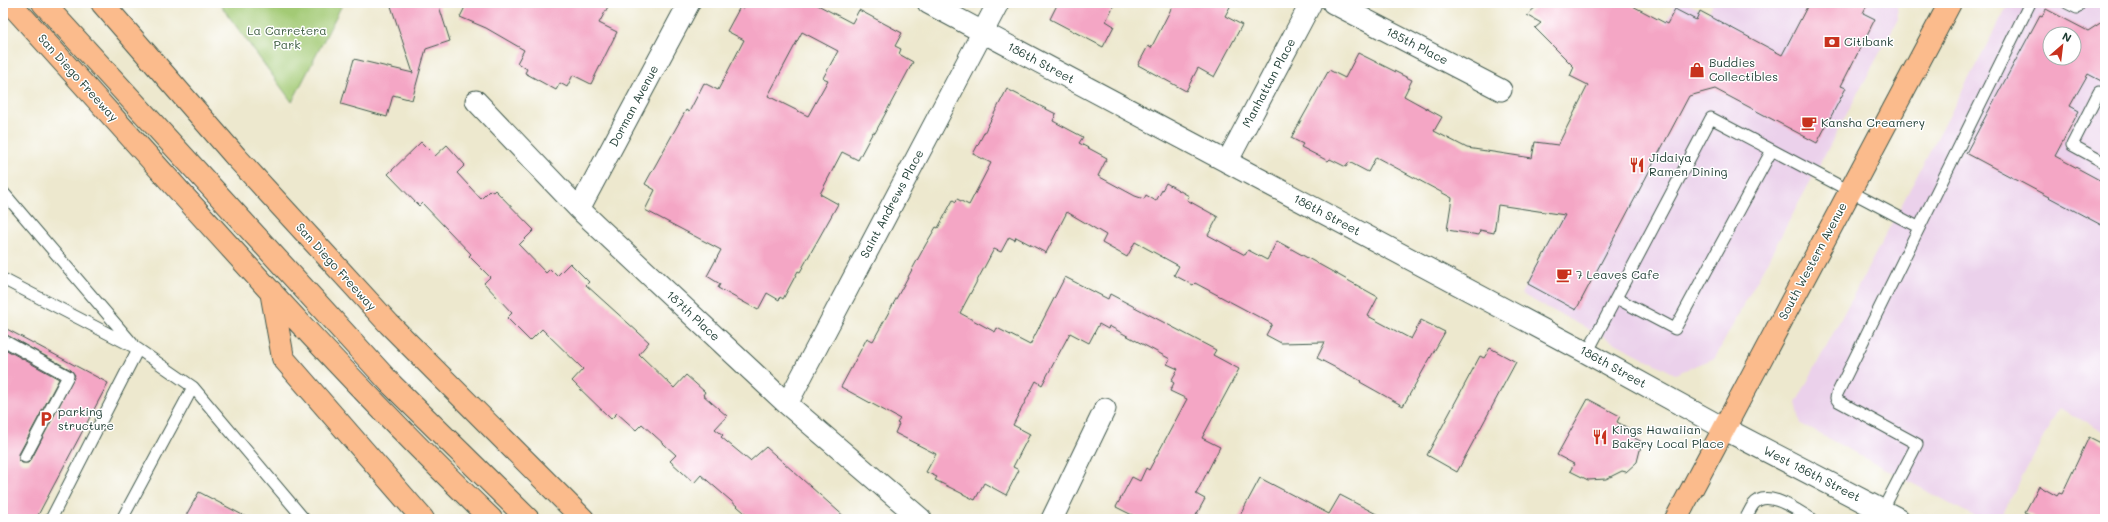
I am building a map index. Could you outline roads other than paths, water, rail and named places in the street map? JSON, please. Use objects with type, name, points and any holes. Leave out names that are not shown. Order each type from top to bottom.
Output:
[{"type":"main road","name":"San Diego Freeway","points":[[10,3],[271,291],[391,420],[491,519]]},
{"type":"main road","points":[[43,3],[392,386],[528,519]]},
{"type":"main road","name":"San Diego Freeway","points":[[102,3],[236,157],[389,324],[583,519]]},
{"type":"main road","name":"South Western Avenue","points":[[1676,519],[1950,3]]},
{"type":"main road","points":[[271,291],[283,358],[423,519]]},
{"type":"street","name":"Dorman Avenue","points":[[579,209],[689,3]]},
{"type":"street","name":"186th Street","points":[[928,3],[1587,353],[1725,429]]},
{"type":"street","name":"Saint Andrews Place","points":[[786,404],[998,3]]},
{"type":"street","name":"Manhattan Place","points":[[1227,162],[1311,3]]},
{"type":"street","name":"185th Place","points":[[1333,3],[1501,90]]},
{"type":"street","name":"187th Place","points":[[476,101],[579,209],[786,404],[921,519]]},
{"type":"street","points":[[1052,519],[1105,409]]},
{"type":"street","name":"West 186th Street","points":[[1725,429],[1886,516]]},
{"type":"lane","points":[[1886,516],[1917,444],[1838,401],[1836,398],[1918,227],[2030,3]]},
{"type":"lane","points":[[2067,3],[2077,8],[2080,3]]},
{"type":"lane","points":[[2105,95],[2099,92],[2072,145],[2105,163]]},
{"type":"lane","points":[[1587,353],[1711,118],[1918,227]]},
{"type":"lane","points":[[1616,298],[1676,329],[1772,150]]},
{"type":"lane","points":[[3,192],[138,349]]},
{"type":"lane","points":[[3,279],[138,349],[192,387],[304,519]]},
{"type":"lane","points":[[3,340],[68,376],[25,457]]},
{"type":"lane","points":[[51,519],[138,349]]},
{"type":"lane","points":[[122,519],[192,387]]},
{"type":"lane","points":[[1745,519],[1753,504],[1766,498],[1778,500],[1812,519]]},
{"type":"place","name":"Citibank","points":[[1832,42]]},
{"type":"place","name":"Buddies Collectibles","points":[[1697,70]]},
{"type":"place","name":"Kansha Creamery","points":[[1809,123]]},
{"type":"place","name":"Jidaiya Ramen Dining","points":[[1637,165]]},
{"type":"place","name":"7 Leaves Cafe","points":[[1564,275]]},
{"type":"place","name":"parking structure","points":[[46,419]]},
{"type":"place","name":"Kings Hawaiian Bakery Local Place","points":[[1600,437]]},
{"type":"park label","name":"La Carretera Park","points":[[287,38]]}]
